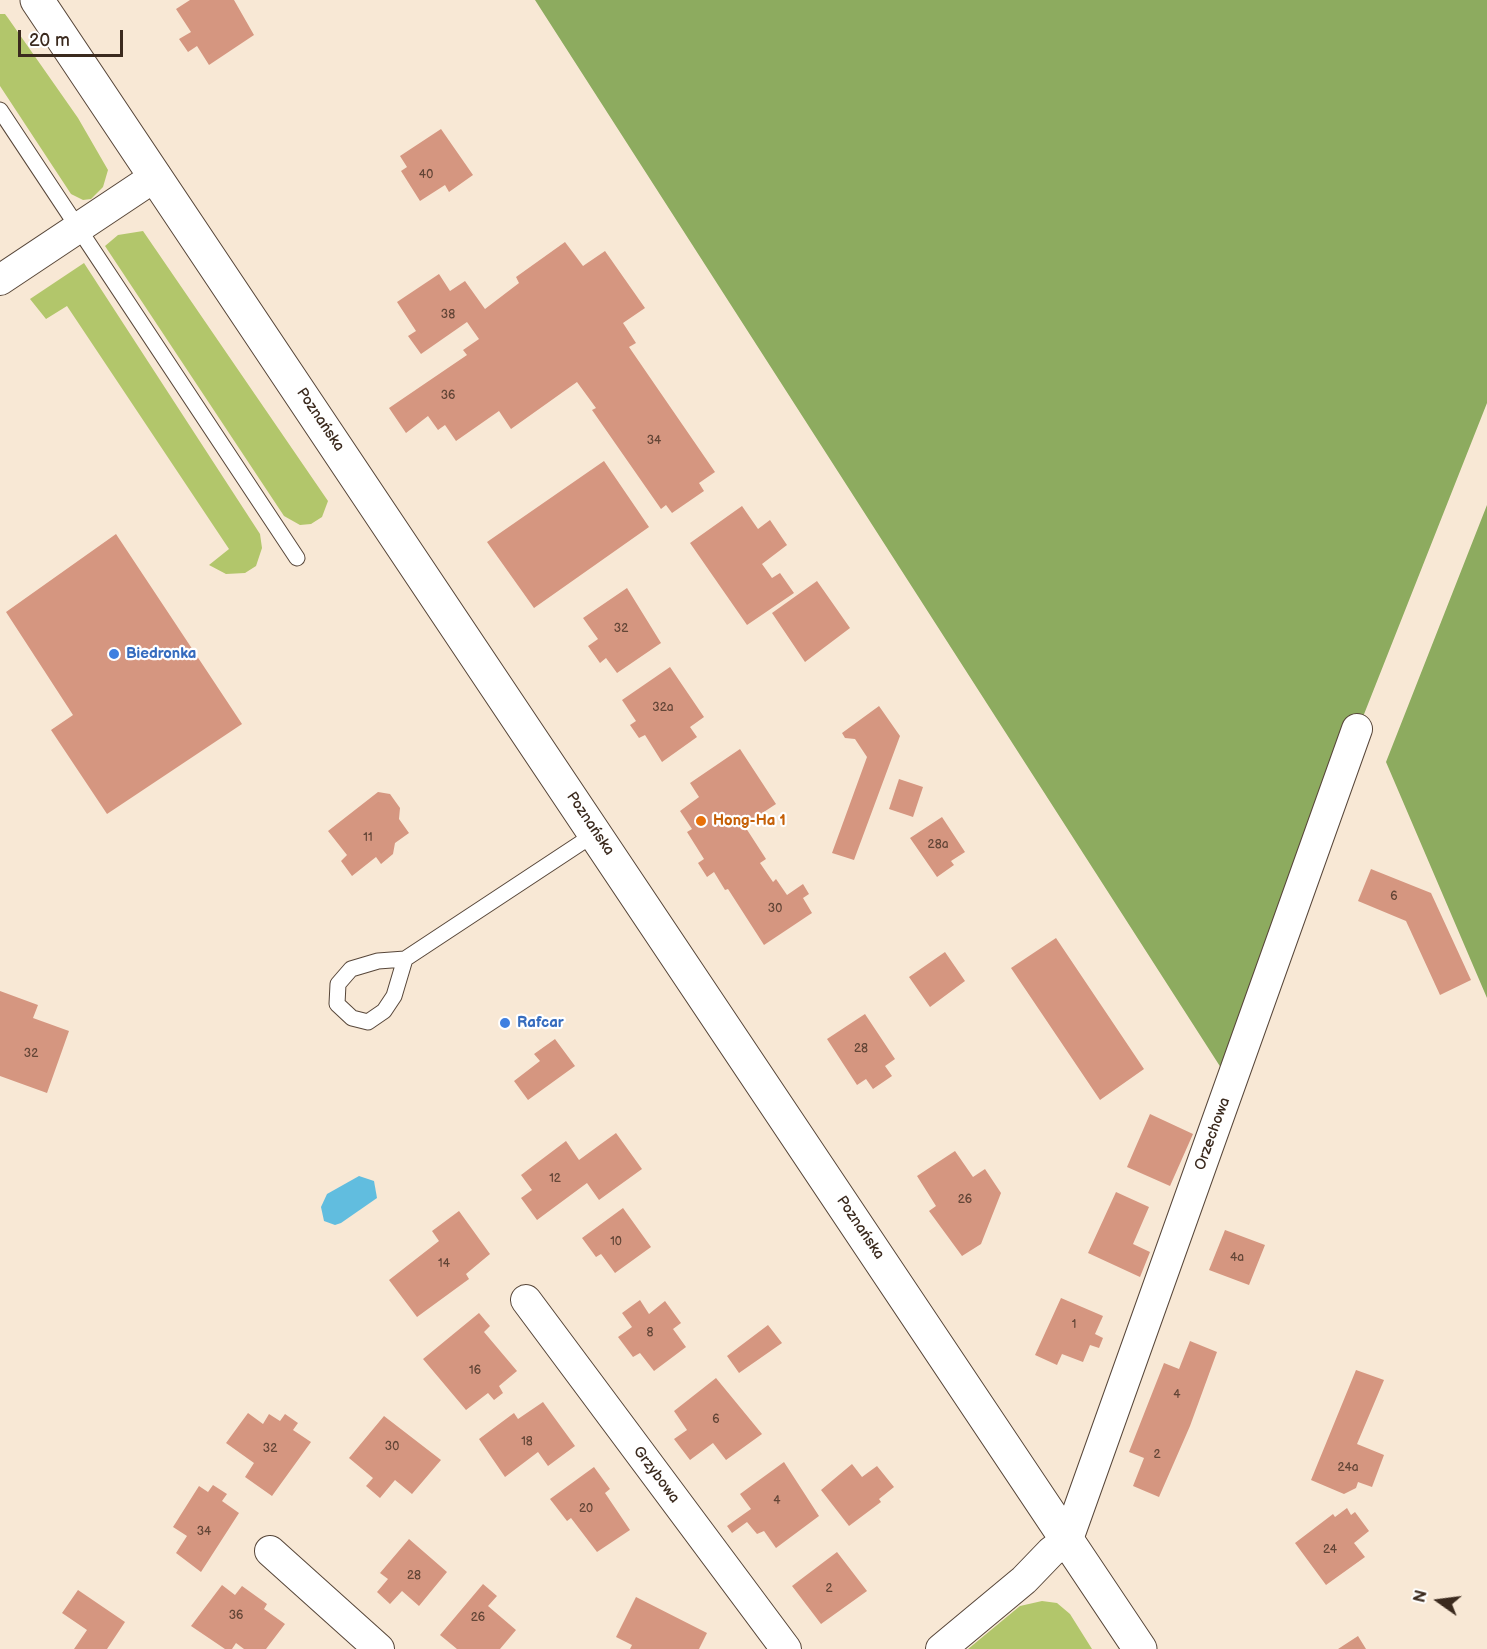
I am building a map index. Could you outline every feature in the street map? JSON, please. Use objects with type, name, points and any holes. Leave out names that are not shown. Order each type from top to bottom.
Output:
[{"type":"street","name":"Poznańska","points":[[37,0],[1140,1649]]},
{"type":"street","points":[[2,274],[78,228],[156,176]]},
{"type":"street","name":"Orzechowa","points":[[1068,1539],[1357,729]]},
{"type":"street","name":"Grzybowa","points":[[526,1300],[786,1649]]},
{"type":"street","points":[[941,1649],[1024,1580],[1051,1552],[1068,1539]]},
{"type":"street","points":[[270,1551],[379,1649]]},
{"type":"lane","points":[[0,110],[297,558]]},
{"type":"lane","points":[[405,959],[394,996],[384,1011],[368,1022],[352,1018],[337,1004],[338,984],[351,969],[378,961],[405,959],[596,834]]},
{"type":"green space","points":[[535,0],[1487,0],[1487,403],[1223,1071]]},
{"type":"green space","points":[[0,14],[5,14],[8,18],[78,118],[108,170],[103,187],[91,199],[83,200],[71,194],[0,86]]},
{"type":"green space","points":[[143,231],[328,501],[322,517],[311,524],[300,525],[284,516],[105,246],[118,235]]},
{"type":"green space","points":[[84,263],[260,534],[262,548],[256,566],[245,573],[226,574],[209,565],[229,549],[67,306],[46,319],[30,299]]},
{"type":"green space","points":[[1487,505],[1487,998],[1386,762]]},
{"type":"green space","points":[[1042,1601],[1057,1603],[1070,1614],[1092,1649],[968,1649],[1020,1606]]},
{"type":"water","points":[[359,1176],[374,1181],[377,1198],[341,1223],[335,1225],[324,1221],[321,1207],[327,1194]]},
{"type":"building","points":[[190,0],[234,0],[254,35],[209,65],[197,46],[188,52],[179,39],[191,32],[176,9]]},
{"type":"building","points":[[441,129],[473,175],[449,192],[445,185],[420,201],[401,171],[407,167],[400,156]]},
{"type":"building","points":[[565,242],[583,266],[605,251],[645,308],[623,323],[636,343],[629,347],[715,472],[699,483],[704,491],[672,513],[666,505],[661,509],[592,410],[596,408],[577,382],[511,429],[499,411],[456,441],[445,425],[438,430],[428,416],[406,433],[389,408],[467,355],[463,350],[479,339],[467,322],[421,354],[408,336],[416,331],[397,302],[439,274],[450,291],[465,281],[485,309],[519,283],[516,277]]},
{"type":"building","points":[[604,461],[649,527],[534,608],[487,542]]},
{"type":"building","points":[[742,506],[758,529],[770,520],[787,545],[762,564],[772,578],[780,573],[794,593],[747,625],[690,543]]},
{"type":"building","name":"Biedronka","points":[[116,534],[242,724],[107,814],[51,730],[73,715],[6,612]]},
{"type":"building","points":[[817,581],[850,628],[805,662],[772,613]]},
{"type":"building","points":[[627,588],[661,643],[617,673],[606,658],[600,663],[588,646],[598,639],[583,618]]},
{"type":"building","points":[[670,667],[704,717],[690,727],[697,737],[662,762],[645,735],[639,738],[630,725],[636,721],[622,700]]},
{"type":"building","points":[[879,706],[900,736],[854,860],[832,853],[867,757],[855,739],[845,738],[842,733]]},
{"type":"building","points":[[740,749],[776,804],[744,825],[766,859],[760,863],[773,882],[776,879],[787,895],[803,884],[809,894],[803,898],[812,913],[764,945],[728,889],[725,890],[714,872],[707,877],[698,863],[704,859],[687,832],[692,829],[680,811],[699,797],[690,783]]},
{"type":"building","points":[[899,779],[923,787],[913,817],[889,809]]},
{"type":"building","points":[[378,792],[390,794],[400,808],[399,819],[409,833],[395,843],[393,854],[381,864],[376,857],[352,876],[341,861],[347,855],[328,831]]},
{"type":"building","points":[[942,817],[965,852],[951,861],[954,865],[937,877],[910,838]]},
{"type":"building","points":[[1371,869],[1431,893],[1471,980],[1440,995],[1406,921],[1358,901]]},
{"type":"building","points":[[1056,938],[1144,1069],[1100,1100],[1011,968]]},
{"type":"building","points":[[945,952],[965,981],[930,1007],[909,977]]},
{"type":"building","points":[[0,991],[38,1005],[33,1018],[69,1031],[47,1093],[0,1076]]},
{"type":"building","points":[[865,1014],[895,1059],[885,1066],[892,1076],[873,1089],[866,1079],[857,1085],[827,1039]]},
{"type":"building","points":[[555,1039],[575,1066],[528,1100],[514,1081],[540,1061],[534,1054]]},
{"type":"building","points":[[1150,1114],[1193,1134],[1170,1186],[1127,1167]]},
{"type":"building","points":[[616,1133],[642,1169],[599,1200],[587,1183],[537,1220],[521,1198],[532,1190],[521,1175],[566,1141],[579,1160]]},
{"type":"building","points":[[955,1151],[973,1177],[985,1169],[1001,1193],[981,1244],[962,1256],[929,1211],[936,1206],[917,1176]]},
{"type":"building","points":[[1116,1192],[1149,1207],[1133,1244],[1150,1252],[1140,1277],[1088,1253]]},
{"type":"building","points":[[623,1208],[651,1247],[615,1273],[601,1254],[596,1257],[582,1238]]},
{"type":"building","points":[[459,1211],[490,1254],[466,1274],[469,1279],[417,1317],[389,1280],[439,1241],[432,1231]]},
{"type":"building","points":[[1225,1230],[1265,1245],[1249,1285],[1209,1270]]},
{"type":"building","points":[[1061,1298],[1103,1316],[1095,1334],[1103,1338],[1099,1348],[1090,1345],[1083,1362],[1062,1354],[1057,1365],[1035,1355]]},
{"type":"building","points":[[640,1300],[649,1314],[665,1301],[681,1323],[673,1329],[686,1347],[654,1371],[640,1353],[633,1357],[618,1337],[632,1327],[622,1313]]},
{"type":"building","points":[[479,1313],[490,1326],[484,1332],[517,1371],[499,1386],[503,1393],[494,1400],[488,1393],[466,1410],[423,1359]]},
{"type":"building","points":[[768,1325],[782,1343],[739,1373],[727,1356]]},
{"type":"building","points":[[1190,1341],[1217,1352],[1190,1426],[1159,1497],[1133,1486],[1144,1458],[1129,1452],[1164,1363],[1179,1369]]},
{"type":"building","points":[[1356,1370],[1384,1380],[1357,1444],[1384,1455],[1372,1487],[1358,1482],[1356,1488],[1344,1494],[1311,1480]]},
{"type":"building","points":[[716,1378],[762,1434],[726,1460],[713,1443],[690,1460],[674,1439],[687,1430],[674,1411]]},
{"type":"building","points":[[543,1402],[575,1446],[548,1466],[538,1452],[505,1477],[479,1439],[514,1413],[518,1419]]},
{"type":"building","points":[[248,1413],[263,1424],[269,1414],[280,1421],[285,1414],[298,1423],[293,1430],[311,1442],[272,1496],[245,1477],[254,1463],[226,1443]]},
{"type":"building","points":[[384,1416],[441,1460],[412,1494],[395,1480],[380,1498],[366,1486],[373,1478],[349,1458]]},
{"type":"building","points":[[784,1462],[819,1516],[776,1548],[764,1531],[757,1534],[747,1522],[732,1533],[727,1526],[751,1509],[740,1494]]},
{"type":"building","points":[[852,1464],[862,1477],[877,1466],[894,1487],[879,1499],[881,1502],[849,1526],[821,1490]]},
{"type":"building","points":[[594,1467],[610,1489],[605,1493],[630,1530],[597,1552],[571,1518],[567,1521],[550,1499]]},
{"type":"building","points":[[213,1485],[227,1494],[222,1501],[239,1513],[201,1572],[176,1553],[187,1536],[173,1527],[199,1486],[208,1492]]},
{"type":"building","points":[[1347,1508],[1351,1515],[1355,1512],[1369,1531],[1354,1543],[1365,1557],[1326,1585],[1295,1543],[1333,1514],[1335,1517]]},
{"type":"building","points":[[409,1539],[447,1572],[419,1606],[402,1591],[390,1604],[377,1592],[388,1579],[380,1573]]},
{"type":"building","points":[[837,1552],[867,1591],[821,1624],[792,1586]]},
{"type":"building","points":[[483,1584],[497,1596],[488,1606],[516,1630],[500,1649],[457,1649],[440,1635]]},
{"type":"building","points":[[222,1585],[235,1595],[242,1586],[267,1604],[264,1609],[285,1624],[266,1649],[244,1649],[236,1643],[232,1649],[225,1649],[191,1626]]},
{"type":"building","points":[[78,1590],[125,1622],[107,1649],[74,1649],[87,1630],[62,1613]]},
{"type":"building","points":[[636,1597],[707,1633],[699,1649],[630,1649],[632,1645],[616,1637]]},
{"type":"building","points":[[1358,1636],[1366,1649],[1338,1649]]},
{"type":"place","name":"Biedronka","points":[[114,654]]},
{"type":"place","name":"Hong-Ha 1","points":[[701,821]]},
{"type":"place","name":"Rafcar","points":[[505,1023]]}]
